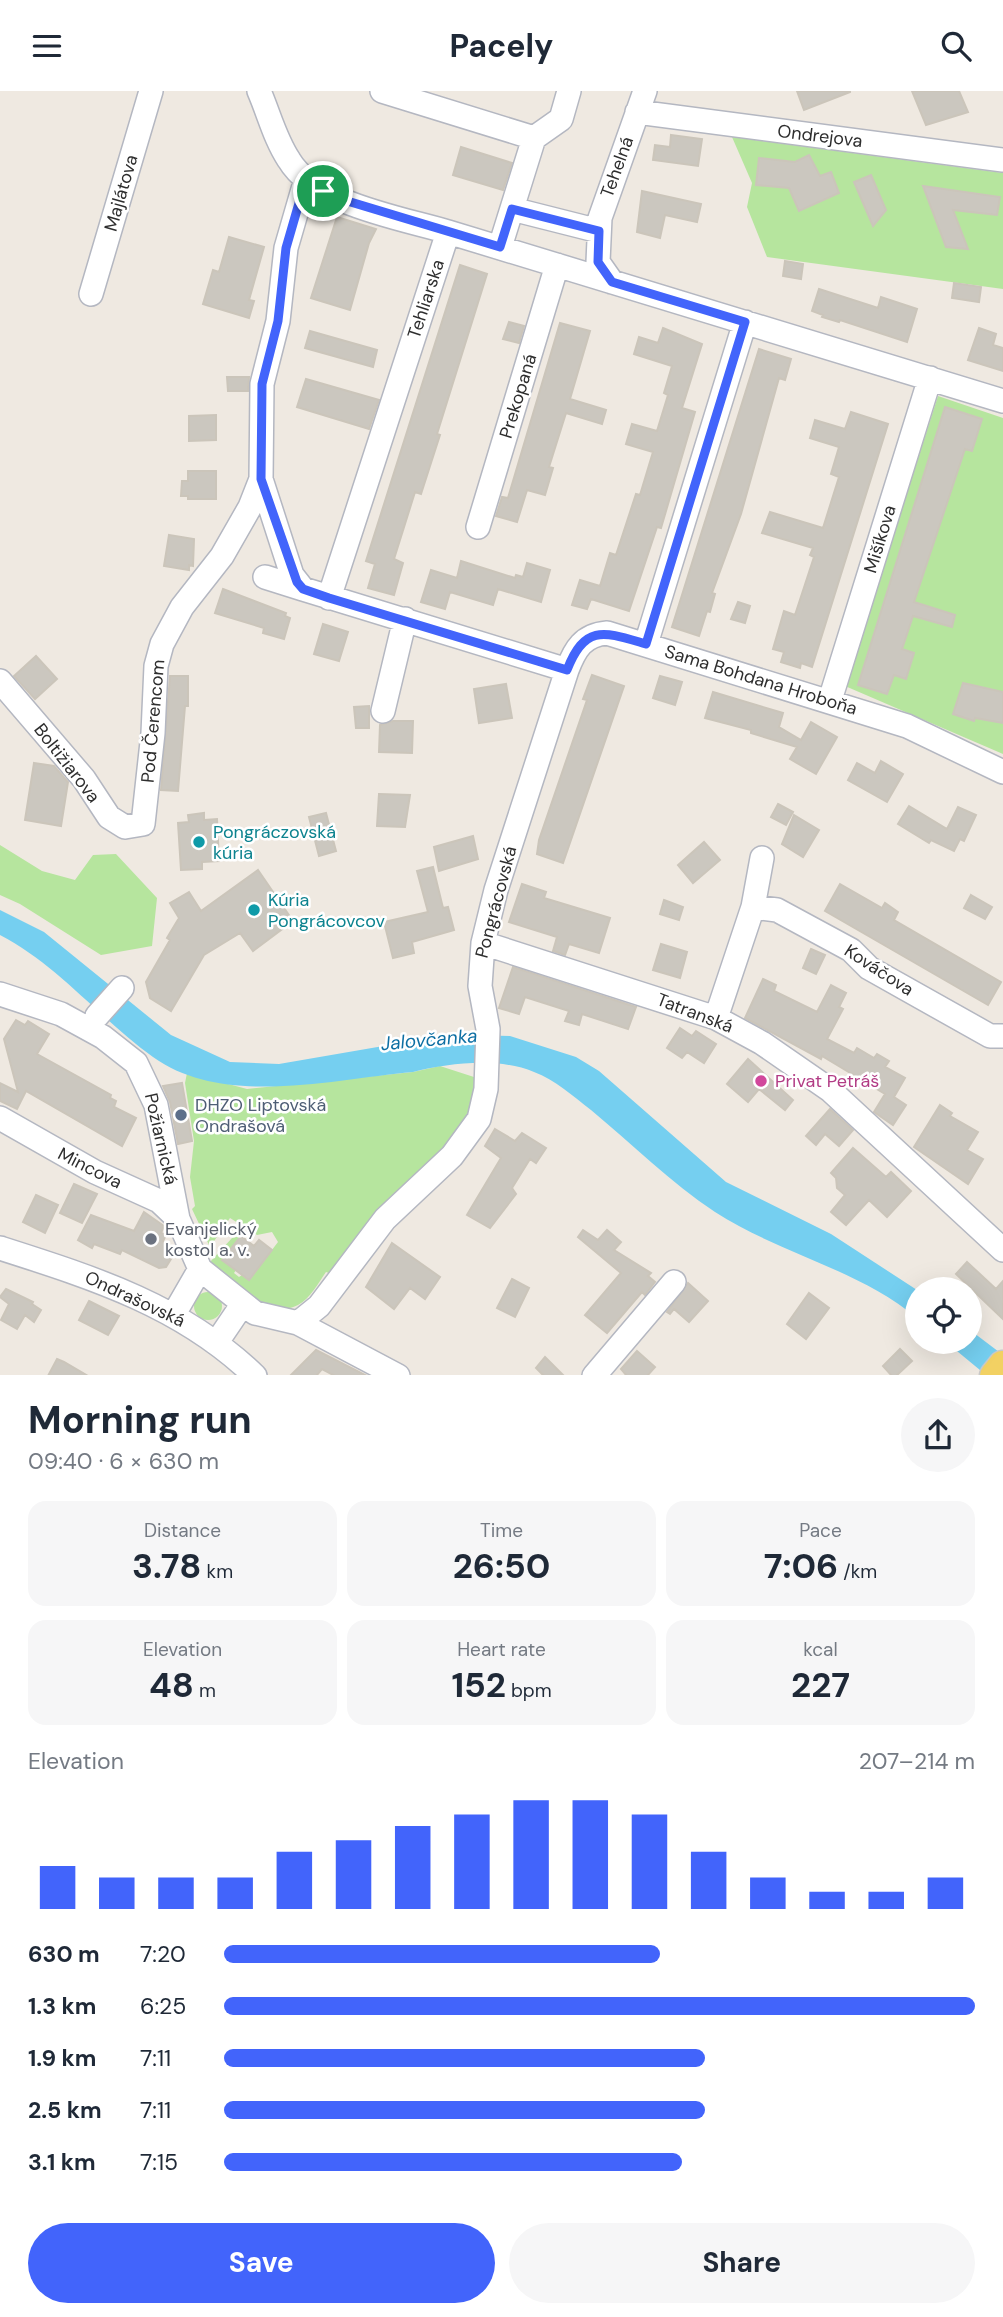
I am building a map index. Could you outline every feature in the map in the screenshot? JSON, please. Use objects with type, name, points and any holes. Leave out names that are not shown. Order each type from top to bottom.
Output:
[{"type":"main road","points":[[995,1375],[1003,1366]]},
{"type":"street","name":"Majlátova","points":[[91,294],[150,91]]},
{"type":"street","points":[[259,91],[289,162],[306,179],[334,197],[1003,401]]},
{"type":"street","points":[[382,91],[534,138]]},
{"type":"street","points":[[500,247],[534,138],[561,119],[569,91]]},
{"type":"street","name":"Ondrejova","points":[[641,101],[1003,160]]},
{"type":"street","name":"Tehelná","points":[[612,282],[598,262],[603,205],[641,101]]},
{"type":"street","name":"Pod Čerencom","points":[[303,589],[292,575],[261,479],[262,384],[278,321],[289,236],[306,179]]},
{"type":"street","points":[[512,209],[599,231]]},
{"type":"street","name":"Tehliarska","points":[[329,598],[448,232]]},
{"type":"street","name":"Prekopaná","points":[[478,527],[557,265]]},
{"type":"street","points":[[646,644],[745,322]]},
{"type":"street","name":"Mišíkova","points":[[830,700],[930,378]]},
{"type":"street","name":"Pod Čerencom","points":[[143,824],[153,733],[156,666],[162,643],[181,607],[222,556],[250,507],[261,479]]},
{"type":"street","points":[[265,577],[567,670]]},
{"type":"street","points":[[383,711],[405,619]]},
{"type":"street","name":"Sama Bohdana Hroboňa","points":[[567,670],[573,654],[588,637],[607,633],[830,700],[923,732],[1003,772]]},
{"type":"street","name":"Pongrácovská","points":[[298,1323],[319,1306],[385,1219],[469,1137],[482,1107],[488,1029],[480,986],[483,943],[496,890],[567,670]]},
{"type":"street","name":"Boltižiarova","points":[[0,681],[84,779],[109,817],[125,827],[143,824]]},
{"type":"street","points":[[716,1018],[753,907],[762,859]]},
{"type":"street","name":"Kováčova","points":[[753,907],[777,910],[851,950],[869,968],[990,1037],[1003,1036]]},
{"type":"street","name":"Tatranská","points":[[483,943],[716,1018],[762,1043],[830,1090],[1003,1250]]},
{"type":"street","points":[[97,1016],[122,988]]},
{"type":"street","name":"Požiarnická","points":[[0,994],[70,1019],[118,1047],[136,1063],[156,1105],[178,1219],[200,1269],[242,1305],[271,1318],[298,1323],[398,1375]]},
{"type":"street","name":"Mincova","points":[[0,1118],[95,1172],[159,1201],[178,1219]]},
{"type":"street","name":"Ondrašovská","points":[[0,1248],[118,1287],[174,1314],[217,1342],[256,1375]]},
{"type":"street","points":[[174,1314],[200,1269]]},
{"type":"street","points":[[594,1375],[674,1282]]},
{"type":"street","points":[[217,1342],[242,1305]]},
{"type":"green space","points":[[732,137],[1003,173],[1003,289],[767,257],[747,207],[752,183]]},
{"type":"green space","points":[[938,396],[1003,418],[1003,754],[845,686]]},
{"type":"green space","points":[[0,845],[42,871],[75,880],[93,855],[116,854],[157,898],[152,946],[101,955],[20,904],[0,895]]},
{"type":"green space","points":[[440,1066],[477,1078],[471,1111],[443,1151],[376,1213],[306,1299],[298,1305],[286,1308],[263,1303],[210,1262],[232,1238],[241,1236],[222,1260],[236,1270],[234,1273],[239,1277],[242,1275],[249,1280],[278,1242],[272,1232],[257,1235],[230,1218],[210,1247],[192,1209],[195,1206],[190,1177],[194,1141],[185,1083],[187,1073],[247,1089],[413,1072]]},
{"type":"green space","points":[[208,1292],[218,1296],[222,1306],[218,1316],[208,1320],[198,1316],[194,1306],[198,1296]]},
{"type":"water","name":"Jalovčanka","points":[[0,910],[44,932],[171,1035],[230,1062],[279,1064],[424,1039],[470,1035],[510,1036],[576,1057],[599,1071],[726,1182],[831,1234],[905,1282],[905,1309],[844,1274],[765,1239],[715,1212],[667,1176],[571,1094],[534,1072],[505,1064],[474,1063],[314,1084],[245,1086],[212,1082],[181,1073],[153,1057],[41,961],[0,935]]},
{"type":"water","points":[[982,1339],[1003,1355],[986,1375],[961,1354],[982,1354]]},
{"type":"building","points":[[797,91],[850,91],[850,92],[804,110]]},
{"type":"building","points":[[912,91],[959,91],[968,112],[926,125]]},
{"type":"building","points":[[671,135],[702,139],[698,166],[653,160],[655,145],[670,147]]},
{"type":"building","points":[[461,147],[512,163],[503,190],[453,175]]},
{"type":"building","points":[[809,155],[820,176],[831,172],[839,193],[799,211],[789,188],[756,185],[759,158],[795,162]]},
{"type":"building","points":[[871,175],[886,210],[873,226],[854,182]]},
{"type":"building","points":[[923,186],[1000,197],[997,215],[953,210],[968,249],[946,247]]},
{"type":"building","points":[[642,191],[701,204],[697,222],[665,215],[660,238],[637,232]]},
{"type":"building","points":[[337,217],[376,229],[369,243],[350,310],[311,298]]},
{"type":"building","points":[[229,237],[264,247],[249,300],[254,301],[249,318],[203,304],[213,270],[219,272]]},
{"type":"building","points":[[785,261],[803,264],[801,279],[783,276]]},
{"type":"building","points":[[460,265],[487,274],[421,494],[415,492],[394,559],[403,563],[394,595],[368,588],[375,564],[366,561]]},
{"type":"building","points":[[954,283],[981,287],[979,302],[952,298]]},
{"type":"building","points":[[819,289],[878,308],[881,297],[917,309],[907,342],[840,320],[839,322],[822,317],[823,315],[812,311]]},
{"type":"building","points":[[509,322],[524,326],[519,343],[503,339]]},
{"type":"building","points":[[560,323],[590,331],[570,399],[606,410],[602,424],[566,413],[549,467],[553,468],[545,495],[527,490],[517,522],[496,516],[502,497],[508,498]]},
{"type":"building","points":[[663,328],[702,344],[682,408],[695,412],[661,528],[657,527],[629,611],[591,599],[587,609],[572,605],[580,580],[600,586],[610,553],[616,555],[636,494],[640,495],[653,452],[626,444],[632,424],[657,431],[668,395],[664,393],[672,366],[634,354],[639,337],[658,343]]},
{"type":"building","points":[[979,328],[996,334],[993,345],[1003,348],[1003,371],[968,360]]},
{"type":"building","points":[[310,331],[377,350],[373,367],[305,348]]},
{"type":"building","points":[[759,349],[791,359],[785,380],[779,378],[741,514],[712,593],[715,594],[710,612],[707,611],[699,636],[672,627]]},
{"type":"building","points":[[227,377],[249,377],[248,391],[228,391]]},
{"type":"building","points":[[306,379],[379,400],[369,429],[297,407]]},
{"type":"building","points":[[945,407],[982,419],[972,451],[965,449],[914,602],[955,615],[952,627],[913,616],[902,649],[914,653],[906,679],[894,675],[887,694],[858,685]]},
{"type":"building","points":[[851,412],[888,424],[812,667],[801,663],[800,668],[781,662],[784,652],[773,649],[784,611],[795,615],[814,557],[810,555],[813,548],[762,533],[770,512],[823,528],[839,477],[831,474],[839,447],[810,438],[815,420],[845,429]]},
{"type":"building","points":[[216,415],[216,440],[189,441],[189,416]]},
{"type":"building","points":[[188,471],[216,471],[216,499],[188,499],[188,496],[181,496],[182,481],[188,481]]},
{"type":"building","points":[[169,535],[194,539],[193,566],[189,565],[189,570],[164,566]]},
{"type":"building","points":[[461,561],[515,578],[516,575],[523,577],[527,563],[550,570],[541,602],[498,589],[493,605],[450,592],[445,609],[421,602],[431,570],[457,578]]},
{"type":"building","points":[[223,589],[286,613],[285,616],[290,618],[284,639],[263,633],[264,628],[215,613]]},
{"type":"building","points":[[738,602],[750,606],[745,623],[731,619]]},
{"type":"building","points":[[323,624],[348,632],[339,661],[314,654]]},
{"type":"building","points":[[36,656],[57,679],[35,699],[14,676]]},
{"type":"building","points":[[592,675],[624,686],[563,863],[537,854],[539,840],[587,700],[583,699]]},
{"type":"building","points":[[170,676],[188,676],[188,706],[185,706],[178,791],[161,790]]},
{"type":"building","points":[[660,676],[682,682],[675,705],[653,698]]},
{"type":"building","points":[[963,683],[1003,692],[1003,723],[975,718],[974,721],[953,714]]},
{"type":"building","points":[[506,684],[512,718],[479,723],[474,689]]},
{"type":"building","points":[[713,692],[783,713],[779,727],[801,740],[811,722],[837,737],[816,774],[790,759],[797,747],[751,733],[751,730],[705,718]]},
{"type":"building","points":[[369,706],[369,728],[356,728],[354,707]]},
{"type":"building","points":[[393,721],[413,721],[412,753],[379,752],[380,725]]},
{"type":"building","points":[[881,761],[903,774],[887,802],[848,780],[857,763],[875,773]]},
{"type":"building","points":[[34,763],[54,766],[68,782],[61,826],[25,820]]},
{"type":"building","points":[[379,794],[410,795],[405,827],[377,826]]},
{"type":"building","points":[[778,804],[793,812],[786,825],[771,817]]},
{"type":"building","points":[[909,806],[947,829],[958,807],[976,815],[964,841],[960,839],[954,851],[931,840],[929,843],[898,824]]},
{"type":"building","name":"Pongráczovská kúria","points":[[204,813],[204,820],[217,819],[219,861],[202,862],[202,869],[181,870],[178,823],[189,822],[188,815]]},
{"type":"building","points":[[326,813],[336,851],[319,856],[309,817]]},
{"type":"building","points":[[794,815],[819,830],[803,857],[782,844]]},
{"type":"building","points":[[473,836],[478,859],[439,871],[434,847]]},
{"type":"building","points":[[704,842],[720,860],[693,883],[678,865]]},
{"type":"building","points":[[433,867],[443,908],[448,907],[454,930],[412,942],[414,953],[393,958],[384,922],[428,912],[417,871]]},
{"type":"building","points":[[258,870],[293,921],[253,951],[240,933],[204,955],[171,1011],[150,998],[146,982],[179,918],[170,903],[189,892],[201,911]]},
{"type":"building","points":[[522,884],[546,892],[544,898],[610,918],[599,953],[569,944],[565,955],[553,951],[557,937],[509,922]]},
{"type":"building","points":[[840,884],[882,908],[885,903],[898,912],[894,920],[1001,982],[988,1005],[825,911]]},
{"type":"building","points":[[971,895],[992,907],[985,919],[964,908]]},
{"type":"building","points":[[664,900],[683,907],[679,920],[660,914]]},
{"type":"building","points":[[661,944],[687,952],[680,978],[653,970]]},
{"type":"building","points":[[811,949],[825,955],[816,974],[803,968]]},
{"type":"building","points":[[513,967],[636,1007],[628,1029],[582,1014],[579,1025],[565,1021],[569,1011],[525,997],[519,1014],[499,1008]]},
{"type":"building","points":[[763,979],[776,985],[774,991],[817,1012],[831,985],[846,993],[839,1007],[843,1009],[827,1039],[854,1053],[857,1048],[874,1058],[877,1054],[889,1061],[885,1067],[905,1078],[894,1097],[906,1105],[893,1125],[874,1112],[885,1094],[822,1056],[821,1059],[745,1018]]},
{"type":"building","points":[[16,1020],[25,1025],[28,1021],[49,1034],[37,1054],[111,1095],[110,1098],[116,1101],[114,1107],[136,1118],[122,1146],[26,1091],[17,1109],[0,1101],[0,1083],[18,1092],[4,1039]]},
{"type":"building","points":[[680,1028],[692,1036],[696,1031],[716,1044],[704,1063],[687,1052],[682,1058],[667,1048]]},
{"type":"building","points":[[748,1059],[793,1100],[785,1110],[759,1089],[748,1102],[727,1084]]},
{"type":"building","points":[[182,1083],[192,1141],[178,1144],[170,1102],[163,1086]]},
{"type":"building","points":[[940,1105],[952,1113],[950,1116],[978,1132],[967,1150],[983,1159],[968,1184],[914,1147]]},
{"type":"building","points":[[830,1109],[853,1130],[839,1146],[825,1134],[816,1145],[806,1136]]},
{"type":"building","points":[[495,1129],[515,1141],[522,1133],[546,1148],[536,1163],[530,1159],[512,1188],[516,1194],[490,1228],[467,1215],[501,1158],[485,1146]]},
{"type":"building","points":[[853,1148],[886,1177],[891,1172],[911,1191],[887,1217],[869,1200],[846,1225],[831,1212],[845,1195],[837,1188],[836,1178],[831,1173]]},
{"type":"building","points":[[74,1184],[97,1194],[82,1223],[60,1213]]},
{"type":"building","points":[[36,1195],[58,1205],[45,1233],[23,1222]]},
{"type":"building","points":[[144,1212],[164,1226],[161,1233],[166,1235],[163,1241],[174,1254],[166,1267],[159,1268],[122,1250],[120,1254],[94,1244],[92,1248],[78,1240],[91,1215],[134,1231]]},
{"type":"building","points":[[583,1230],[598,1240],[607,1230],[621,1242],[614,1250],[651,1273],[648,1276],[655,1282],[645,1295],[642,1292],[607,1333],[585,1315],[621,1273],[578,1237]]},
{"type":"building","points":[[241,1236],[254,1246],[259,1240],[272,1250],[249,1280],[222,1260]]},
{"type":"building","points":[[392,1243],[440,1277],[425,1299],[410,1288],[394,1309],[366,1287]]},
{"type":"building","points":[[967,1262],[996,1289],[1003,1281],[1003,1319],[982,1299],[982,1277],[959,1277],[956,1274]]},
{"type":"building","points":[[512,1279],[529,1288],[515,1317],[497,1308]]},
{"type":"building","points":[[688,1283],[708,1301],[689,1322],[674,1309],[670,1314],[667,1312]]},
{"type":"building","points":[[6,1289],[33,1302],[32,1304],[41,1310],[34,1322],[25,1315],[17,1329],[1,1320],[9,1304],[0,1297]]},
{"type":"building","points":[[809,1293],[829,1308],[806,1339],[787,1324]]},
{"type":"building","points":[[89,1301],[119,1316],[108,1335],[79,1320]]},
{"type":"building","points":[[900,1349],[912,1361],[897,1375],[891,1375],[883,1366]]},
{"type":"building","points":[[316,1350],[365,1375],[333,1375],[322,1369],[317,1375],[291,1375]]},
{"type":"building","points":[[637,1351],[655,1367],[648,1375],[626,1375],[621,1369]]},
{"type":"building","points":[[545,1357],[563,1375],[543,1375],[536,1368]]},
{"type":"building","points":[[57,1359],[86,1375],[49,1375]]},
{"type":"place","name":"Pongráczovská kúria","points":[[199,842]]},
{"type":"place","name":"Kúria Pongrácovcov","points":[[254,910]]},
{"type":"place","name":"Privat Petráš","points":[[761,1081]]},
{"type":"place","name":"DHZO Liptovská Ondrašová","points":[[181,1115]]},
{"type":"place","name":"Evanjelický kostol a. v.","points":[[151,1239]]},
{"type":"route","points":[[306,179],[323,191],[334,197],[500,247],[512,209],[599,231],[598,262],[612,282],[745,322],[646,644],[607,633],[588,637],[573,654],[567,670],[329,598],[303,589],[292,575],[261,479],[262,384],[278,321],[286,248],[294,211],[306,179]]}]
